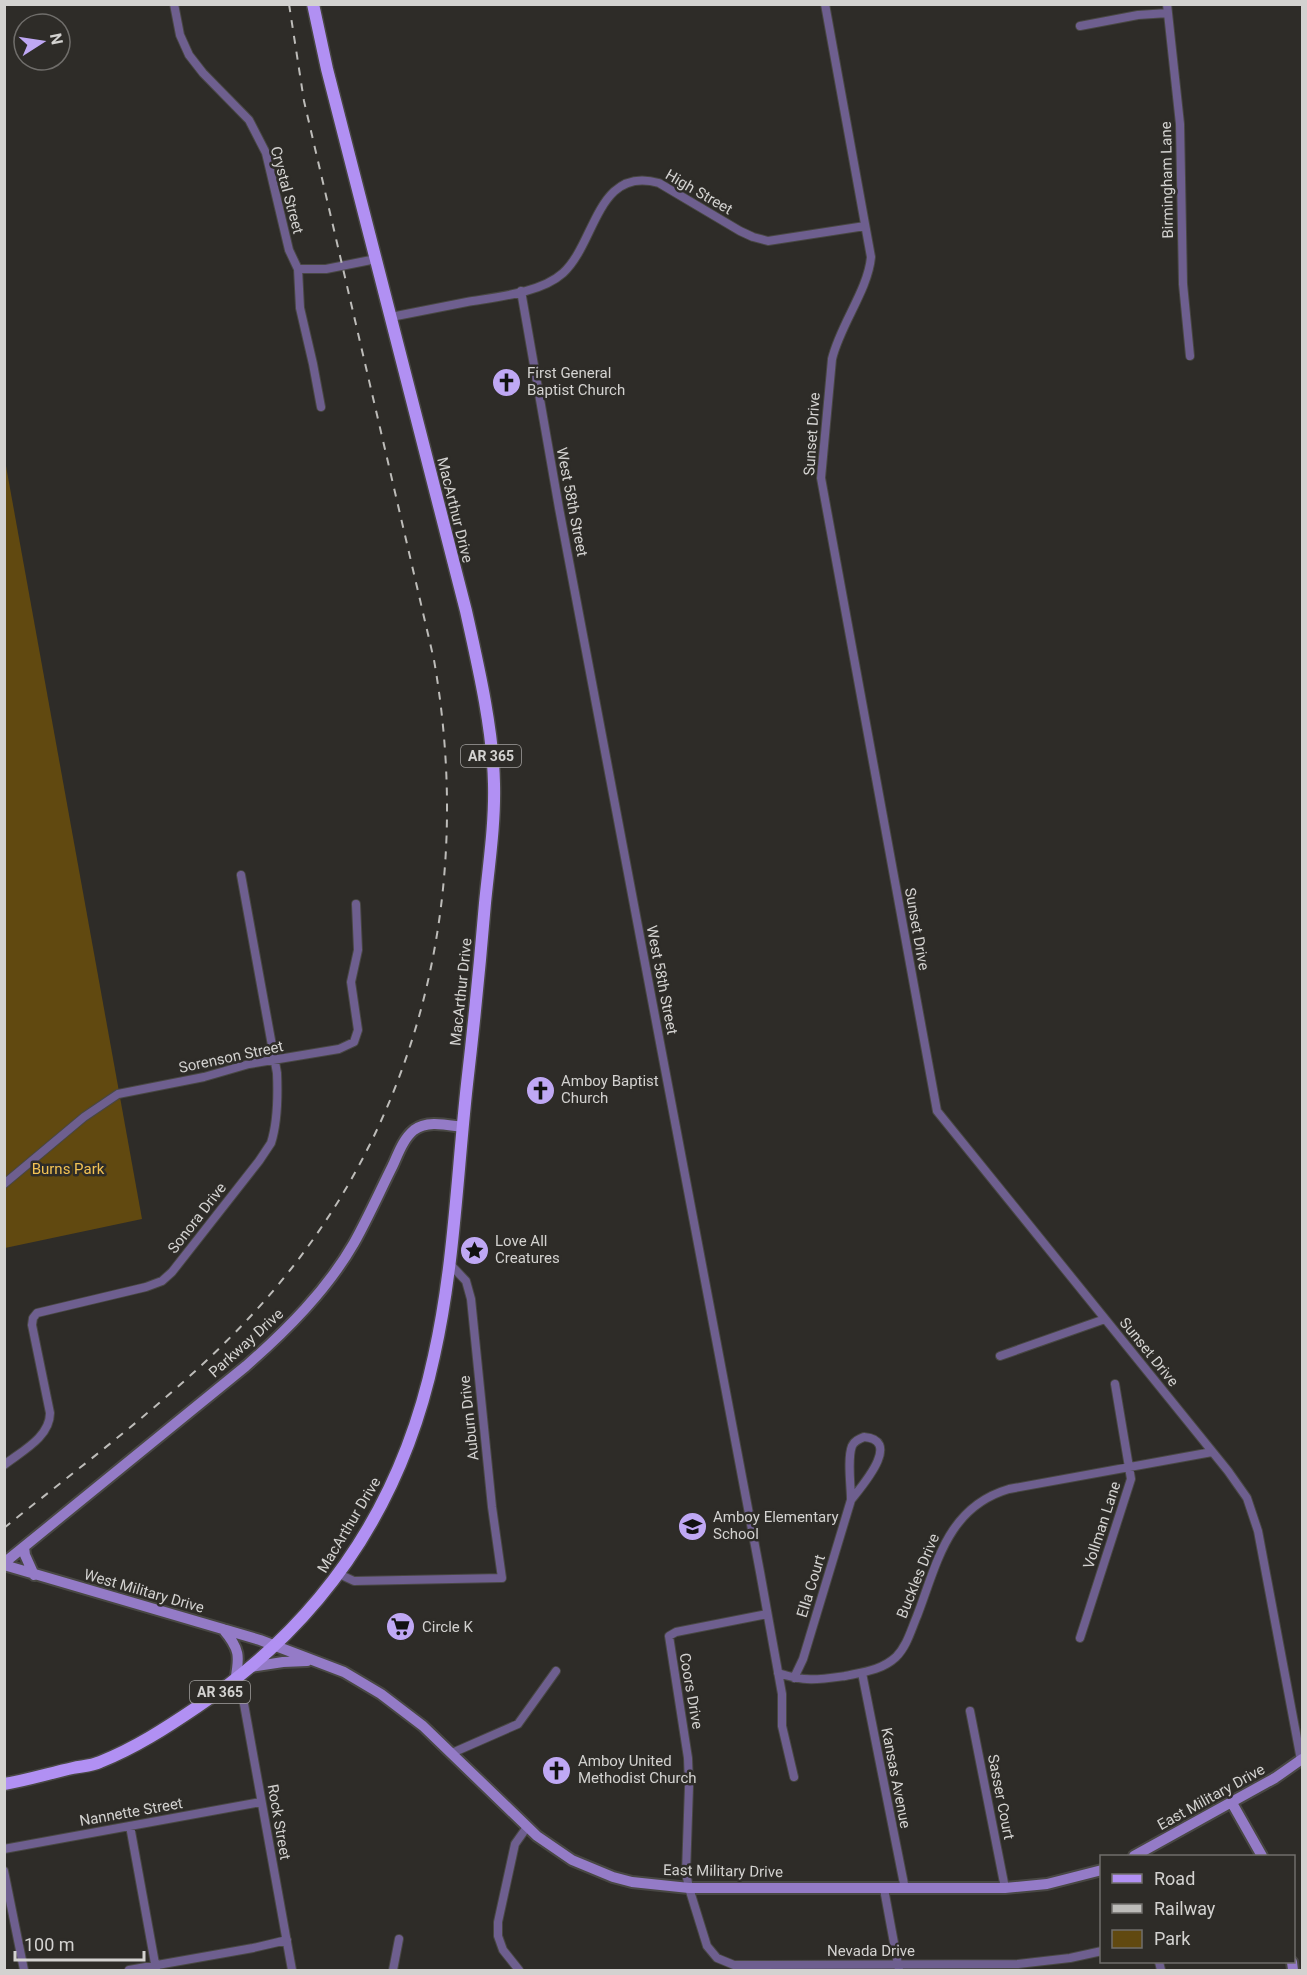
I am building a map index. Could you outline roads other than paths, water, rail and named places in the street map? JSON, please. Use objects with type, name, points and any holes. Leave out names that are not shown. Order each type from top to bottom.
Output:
[{"type":"main road","name":"MacArthur Drive","points":[[4,1784],[95,1764],[116,1755],[162,1731],[235,1681],[276,1646],[306,1615],[339,1574],[380,1508],[414,1429],[434,1357],[448,1262],[494,817],[494,780],[478,669],[466,611],[327,69],[314,4]]},
{"type":"street","name":"Crystal Street","points":[[174,4],[180,35],[189,55],[203,73],[241,111],[255,131],[266,153],[289,250],[298,269],[300,308],[321,407]]},
{"type":"street","name":"Sunset Drive","points":[[825,4],[871,257],[870,267],[835,343],[821,478],[936,1107],[940,1115],[1242,1491],[1256,1523],[1302,1760]]},
{"type":"street","points":[[1080,26],[1167,9]]},
{"type":"street","name":"Birmingham Lane","points":[[1167,9],[1180,124],[1182,261],[1190,356]]},
{"type":"street","name":"High Street","points":[[391,317],[521,291],[552,282],[561,275],[579,252],[606,199],[622,185],[632,181],[645,180],[659,183],[740,231],[768,241],[865,226]]},
{"type":"street","points":[[298,269],[326,269],[375,259]]},
{"type":"street","name":"West 58th Street","points":[[521,291],[559,508],[782,1694],[782,1726],[794,1777]]},
{"type":"street","name":"Sonora Drive","points":[[4,1465],[40,1437],[49,1422],[50,1413],[32,1325],[36,1313],[156,1284],[172,1272],[271,1143],[278,1096],[274,1060],[241,875]]},
{"type":"street","name":"Sorenson Street","points":[[4,1184],[84,1117],[118,1094],[204,1077],[249,1064],[339,1049],[354,1042],[358,1030],[351,982],[358,951],[356,904]]},
{"type":"street","name":"Parkway Drive","points":[[4,1564],[281,1334],[327,1283],[354,1243],[411,1132],[431,1124],[462,1127]]},
{"type":"street","name":"Auburn Drive","points":[[339,1574],[354,1581],[502,1578],[471,1299],[466,1281],[448,1262]]},
{"type":"street","points":[[1000,1356],[1105,1319]]},
{"type":"street","name":"Vollman Lane","points":[[1080,1638],[1131,1479],[1115,1384]]},
{"type":"street","name":"Ella Court","points":[[794,1678],[803,1659],[851,1500],[852,1446],[857,1440],[867,1437],[879,1446],[880,1455],[851,1500]]},
{"type":"street","name":"Buckles Drive","points":[[794,1678],[816,1681],[862,1673],[885,1665],[896,1657],[905,1645],[948,1536],[959,1520],[973,1507],[991,1496],[1009,1489],[1212,1452]]},
{"type":"street","points":[[24,1547],[34,1575]]},
{"type":"street","name":"West Military Drive","points":[[4,1564],[34,1575],[276,1646]]},
{"type":"street","name":"Coors Drive","points":[[689,1888],[686,1873],[688,1758],[669,1636],[676,1632],[767,1614]]},
{"type":"street","points":[[223,1629],[237,1650],[239,1659],[235,1681]]},
{"type":"street","name":"East Military Drive","points":[[276,1646],[344,1672],[381,1694],[414,1719],[527,1827],[559,1852],[594,1870],[632,1882],[689,1888],[1005,1888],[1047,1884],[1100,1870]]},
{"type":"street","points":[[251,1667],[283,1662],[313,1661]]},
{"type":"street","points":[[452,1754],[518,1724],[556,1671]]},
{"type":"street","points":[[778,1673],[794,1678]]},
{"type":"street","name":"Kansas Avenue","points":[[862,1673],[905,1888]]},
{"type":"street","name":"Rock Street","points":[[235,1681],[242,1693],[292,1971]]},
{"type":"street","name":"Sasser Court","points":[[970,1712],[1005,1888]]},
{"type":"street","name":"East Military Drive","points":[[1138,1855],[1232,1803],[1302,1760]]},
{"type":"street","name":"Nannette Street","points":[[4,1849],[261,1802]]},
{"type":"street","points":[[1232,1803],[1261,1855]]},
{"type":"street","points":[[130,1826],[156,1968]]},
{"type":"street","points":[[519,1971],[503,1950],[498,1936],[498,1922],[515,1844],[527,1827]]},
{"type":"street","points":[[4,1871],[24,1971]]},
{"type":"street","name":"Nevada Drive","points":[[689,1888],[707,1946],[717,1958],[734,1965],[767,1968],[1030,1967],[1100,1951]]},
{"type":"street","points":[[884,1889],[898,1968]]},
{"type":"street","points":[[393,1971],[399,1939]]},
{"type":"street","points":[[129,1971],[156,1968],[286,1940]]},
{"type":"railway","points":[[4,1528],[130,1428],[191,1375],[248,1319],[306,1249],[354,1174],[392,1095],[420,1012],[438,927],[446,839],[445,750],[434,660],[304,101],[289,4]]},
{"type":"place","name":"First General Baptist Church","points":[[506,382]]},
{"type":"place","name":"Amboy Baptist Church","points":[[540,1090]]},
{"type":"place","name":"Love All Creatures","points":[[474,1250]]},
{"type":"place","name":"Amboy Elementary School","points":[[692,1526]]},
{"type":"place","name":"Circle K","points":[[401,1627]]},
{"type":"place","name":"Amboy United Methodist Church","points":[[557,1770]]},
{"type":"park label","name":"Burns Park","points":[[68,1169]]}]
